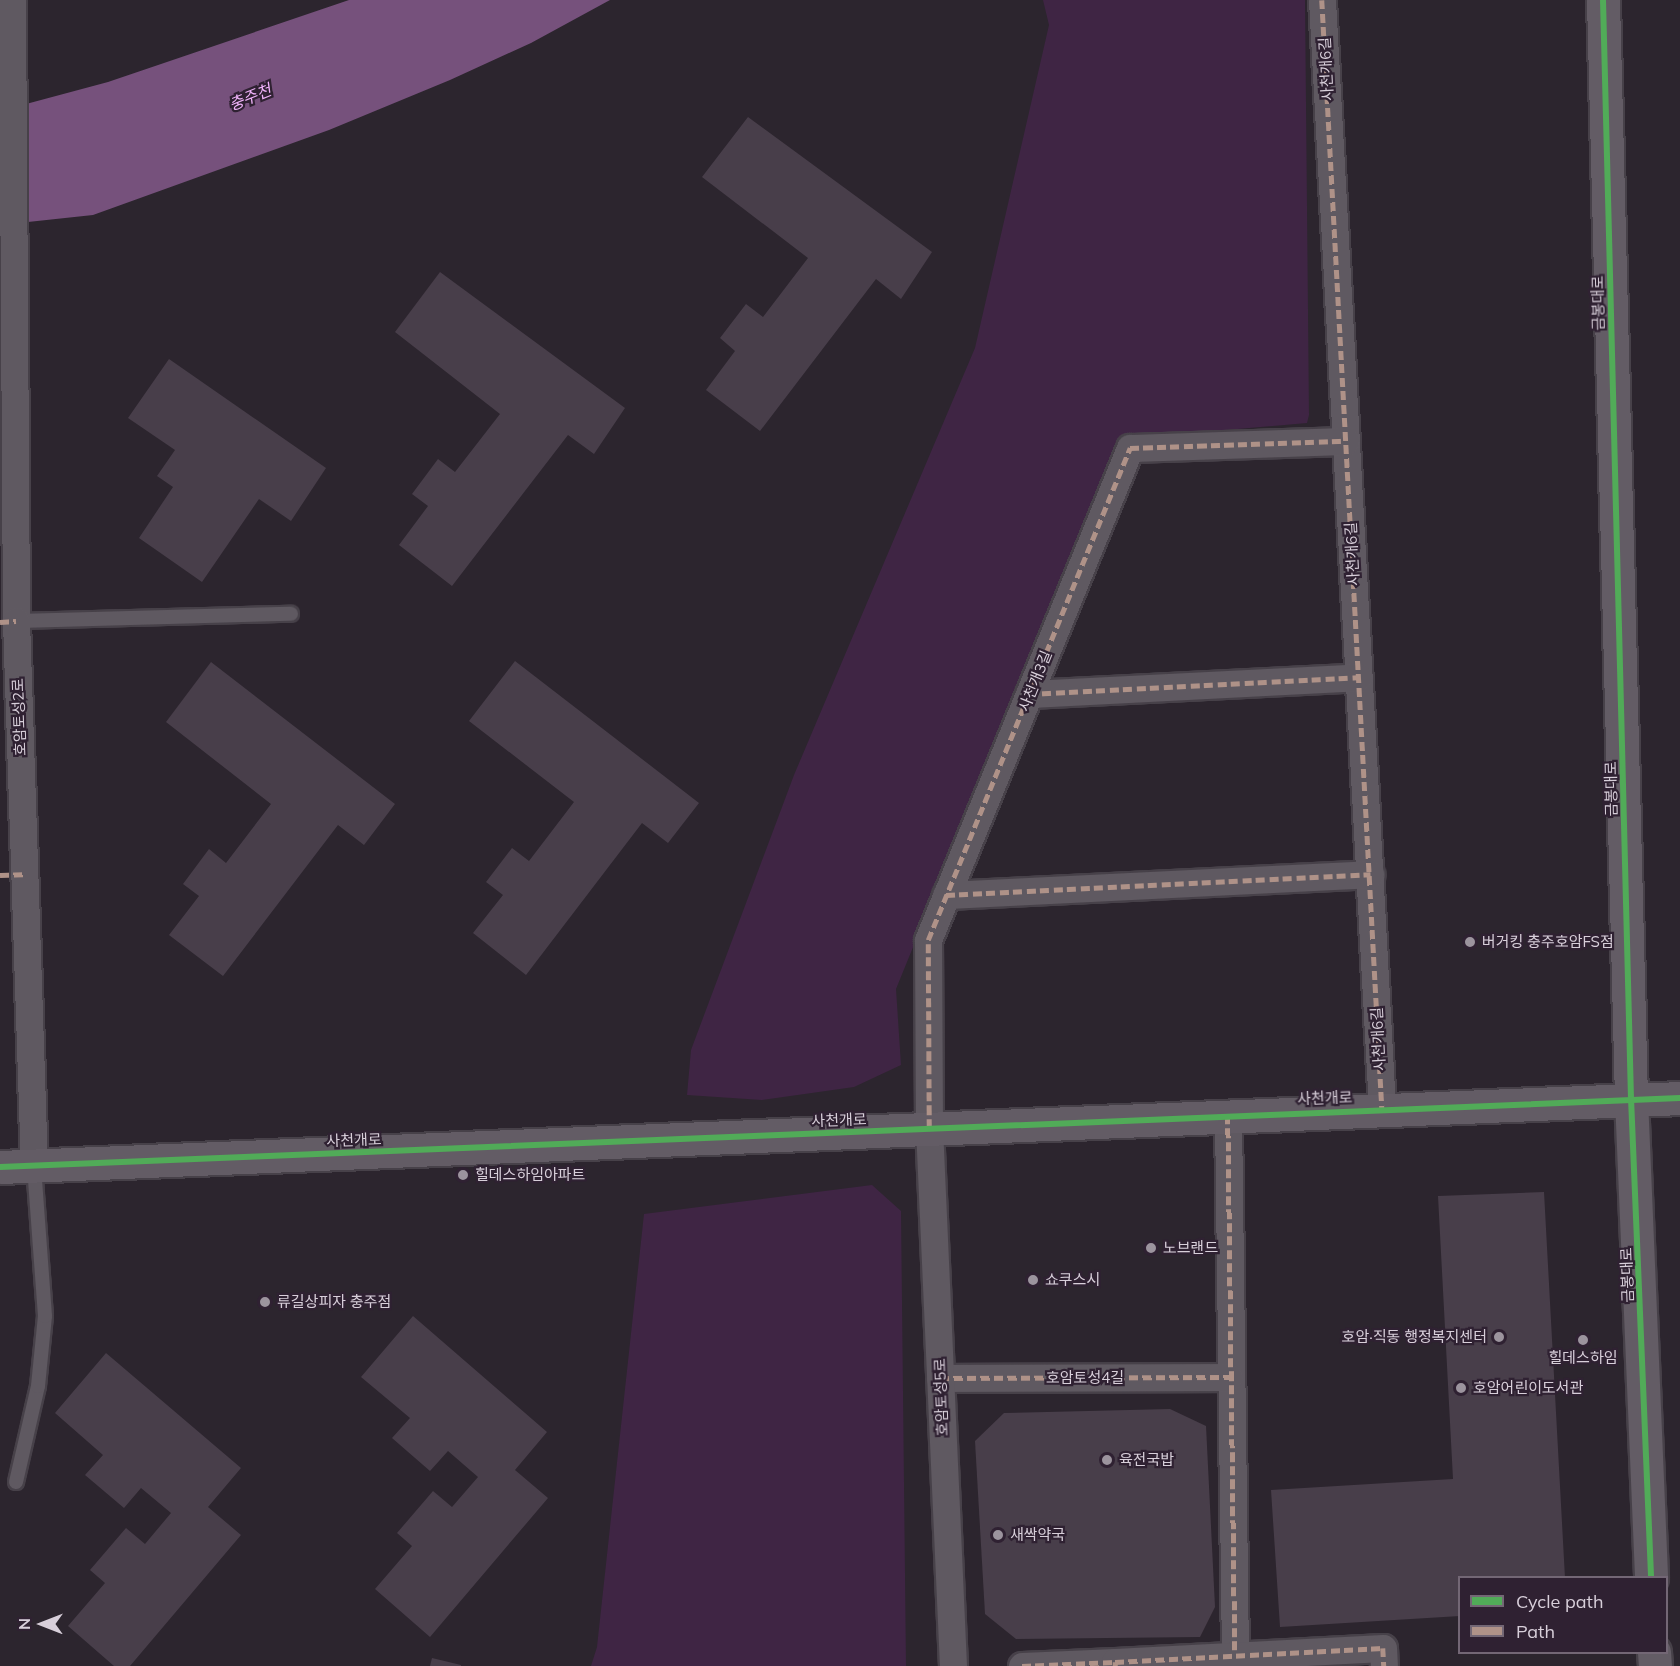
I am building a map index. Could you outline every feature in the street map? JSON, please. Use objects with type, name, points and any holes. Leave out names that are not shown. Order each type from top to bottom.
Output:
[{"type":"street","name":"호암토성2로","points":[[12,0],[13,267],[8,621],[12,874],[34,1166]]},
{"type":"street","name":"사천개6길","points":[[1322,0],[1382,1108]]},
{"type":"street","name":"금봉대로","points":[[1603,0],[1631,1098],[1651,1576]]},
{"type":"street","name":"사천개3길","points":[[929,1128],[928,940],[1130,448],[1346,441]]},
{"type":"street","points":[[1029,694],[1359,677]]},
{"type":"street","points":[[946,895],[1370,874]]},
{"type":"street","name":"사천개로","points":[[0,1167],[1382,1108],[1680,1098]]},
{"type":"street","points":[[1228,1115],[1229,1377],[1235,1655]]},
{"type":"street","name":"호암토성5로","points":[[929,1128],[952,1666]]},
{"type":"street","name":"호암토성4길","points":[[940,1378],[1229,1377]]},
{"type":"street","points":[[1022,1666],[1115,1664],[1235,1655],[1383,1648],[1384,1666]]},
{"type":"lane","points":[[8,621],[291,614]]},
{"type":"lane","points":[[16,1482],[38,1386],[45,1316],[34,1166]]},
{"type":"shaded area","points":[[1043,0],[1305,0],[1309,415],[1307,423],[1124,439],[1109,466],[896,989],[901,1065],[854,1087],[762,1100],[687,1095],[691,1050],[794,775],[975,348],[1049,25]]},
{"type":"shaded area","points":[[872,1185],[901,1211],[906,1666],[591,1666],[597,1647],[644,1214]]},
{"type":"water","name":"충주천","points":[[349,0],[610,0],[531,43],[450,80],[329,130],[93,215],[0,225],[0,111],[108,82]]},
{"type":"building","points":[[748,117],[932,252],[901,299],[876,279],[760,431],[706,390],[735,351],[720,338],[746,304],[763,317],[808,258],[702,177]]},
{"type":"building","points":[[440,272],[625,408],[594,454],[568,435],[452,586],[399,545],[428,506],[412,494],[438,459],[455,472],[500,414],[395,332]]},
{"type":"building","points":[[169,359],[326,468],[291,521],[259,499],[202,582],[139,538],[173,487],[157,476],[175,450],[128,418]]},
{"type":"building","points":[[515,661],[699,803],[668,843],[642,823],[526,975],[473,933],[503,895],[486,882],[512,848],[529,861],[574,802],[469,721]]},
{"type":"building","points":[[211,662],[395,804],[364,845],[338,825],[223,976],[169,935],[199,896],[183,884],[209,849],[226,863],[271,804],[166,722]]},
{"type":"building","name":"호암·직동 행정복지센터","points":[[1544,1192],[1565,1576],[1458,1576],[1458,1616],[1280,1627],[1271,1490],[1453,1479],[1438,1196]]},
{"type":"building","points":[[413,1316],[547,1432],[515,1470],[548,1498],[430,1637],[375,1589],[412,1546],[397,1533],[433,1491],[452,1507],[478,1477],[448,1451],[430,1471],[392,1438],[410,1418],[361,1377]]},
{"type":"building","points":[[106,1353],[241,1468],[208,1507],[241,1535],[130,1666],[114,1666],[68,1626],[105,1583],[90,1570],[126,1528],[145,1544],[171,1513],[141,1488],[124,1508],[85,1475],[103,1455],[55,1413]]},
{"type":"building","points":[[1170,1409],[1206,1426],[1215,1607],[1200,1637],[1016,1639],[985,1614],[975,1441],[1004,1413]]},
{"type":"building","points":[[432,1658],[461,1665],[461,1666],[430,1666]]},
{"type":"marked path","points":[[1322,0],[1382,1108]]},
{"type":"marked path","points":[[929,1128],[928,940],[1130,448],[1346,441]]},
{"type":"marked path","points":[[0,622],[16,621]]},
{"type":"marked path","points":[[1029,694],[1359,677]]},
{"type":"marked path","points":[[0,875],[23,874]]},
{"type":"marked path","points":[[946,895],[1370,874]]},
{"type":"marked path","points":[[1228,1115],[1235,1655]]},
{"type":"marked path","points":[[940,1378],[1229,1377]]},
{"type":"marked path","points":[[1115,1666],[1115,1662],[1383,1648],[1384,1666]]},
{"type":"marked path","points":[[1022,1666],[1115,1662]]},
{"type":"cycle path","points":[[1603,0],[1631,1098],[1651,1576]]},
{"type":"cycle path","points":[[0,1167],[1680,1098]]},
{"type":"place","name":"버거킹 충주호암FS점","points":[[1470,942]]},
{"type":"place","name":"힐데스하임아파트","points":[[463,1175]]},
{"type":"place","name":"노브랜드","points":[[1151,1248]]},
{"type":"place","name":"쇼쿠스시","points":[[1033,1280]]},
{"type":"place","name":"류길상피자 충주점","points":[[265,1302]]},
{"type":"place","name":"호암·직동 행정복지센터","points":[[1499,1337]]},
{"type":"place","name":"힐데스하임","points":[[1583,1340]]},
{"type":"place","name":"호암어린이도서관","points":[[1461,1388]]},
{"type":"place","name":"육전국밥","points":[[1107,1460]]},
{"type":"place","name":"새싹약국","points":[[998,1535]]}]
